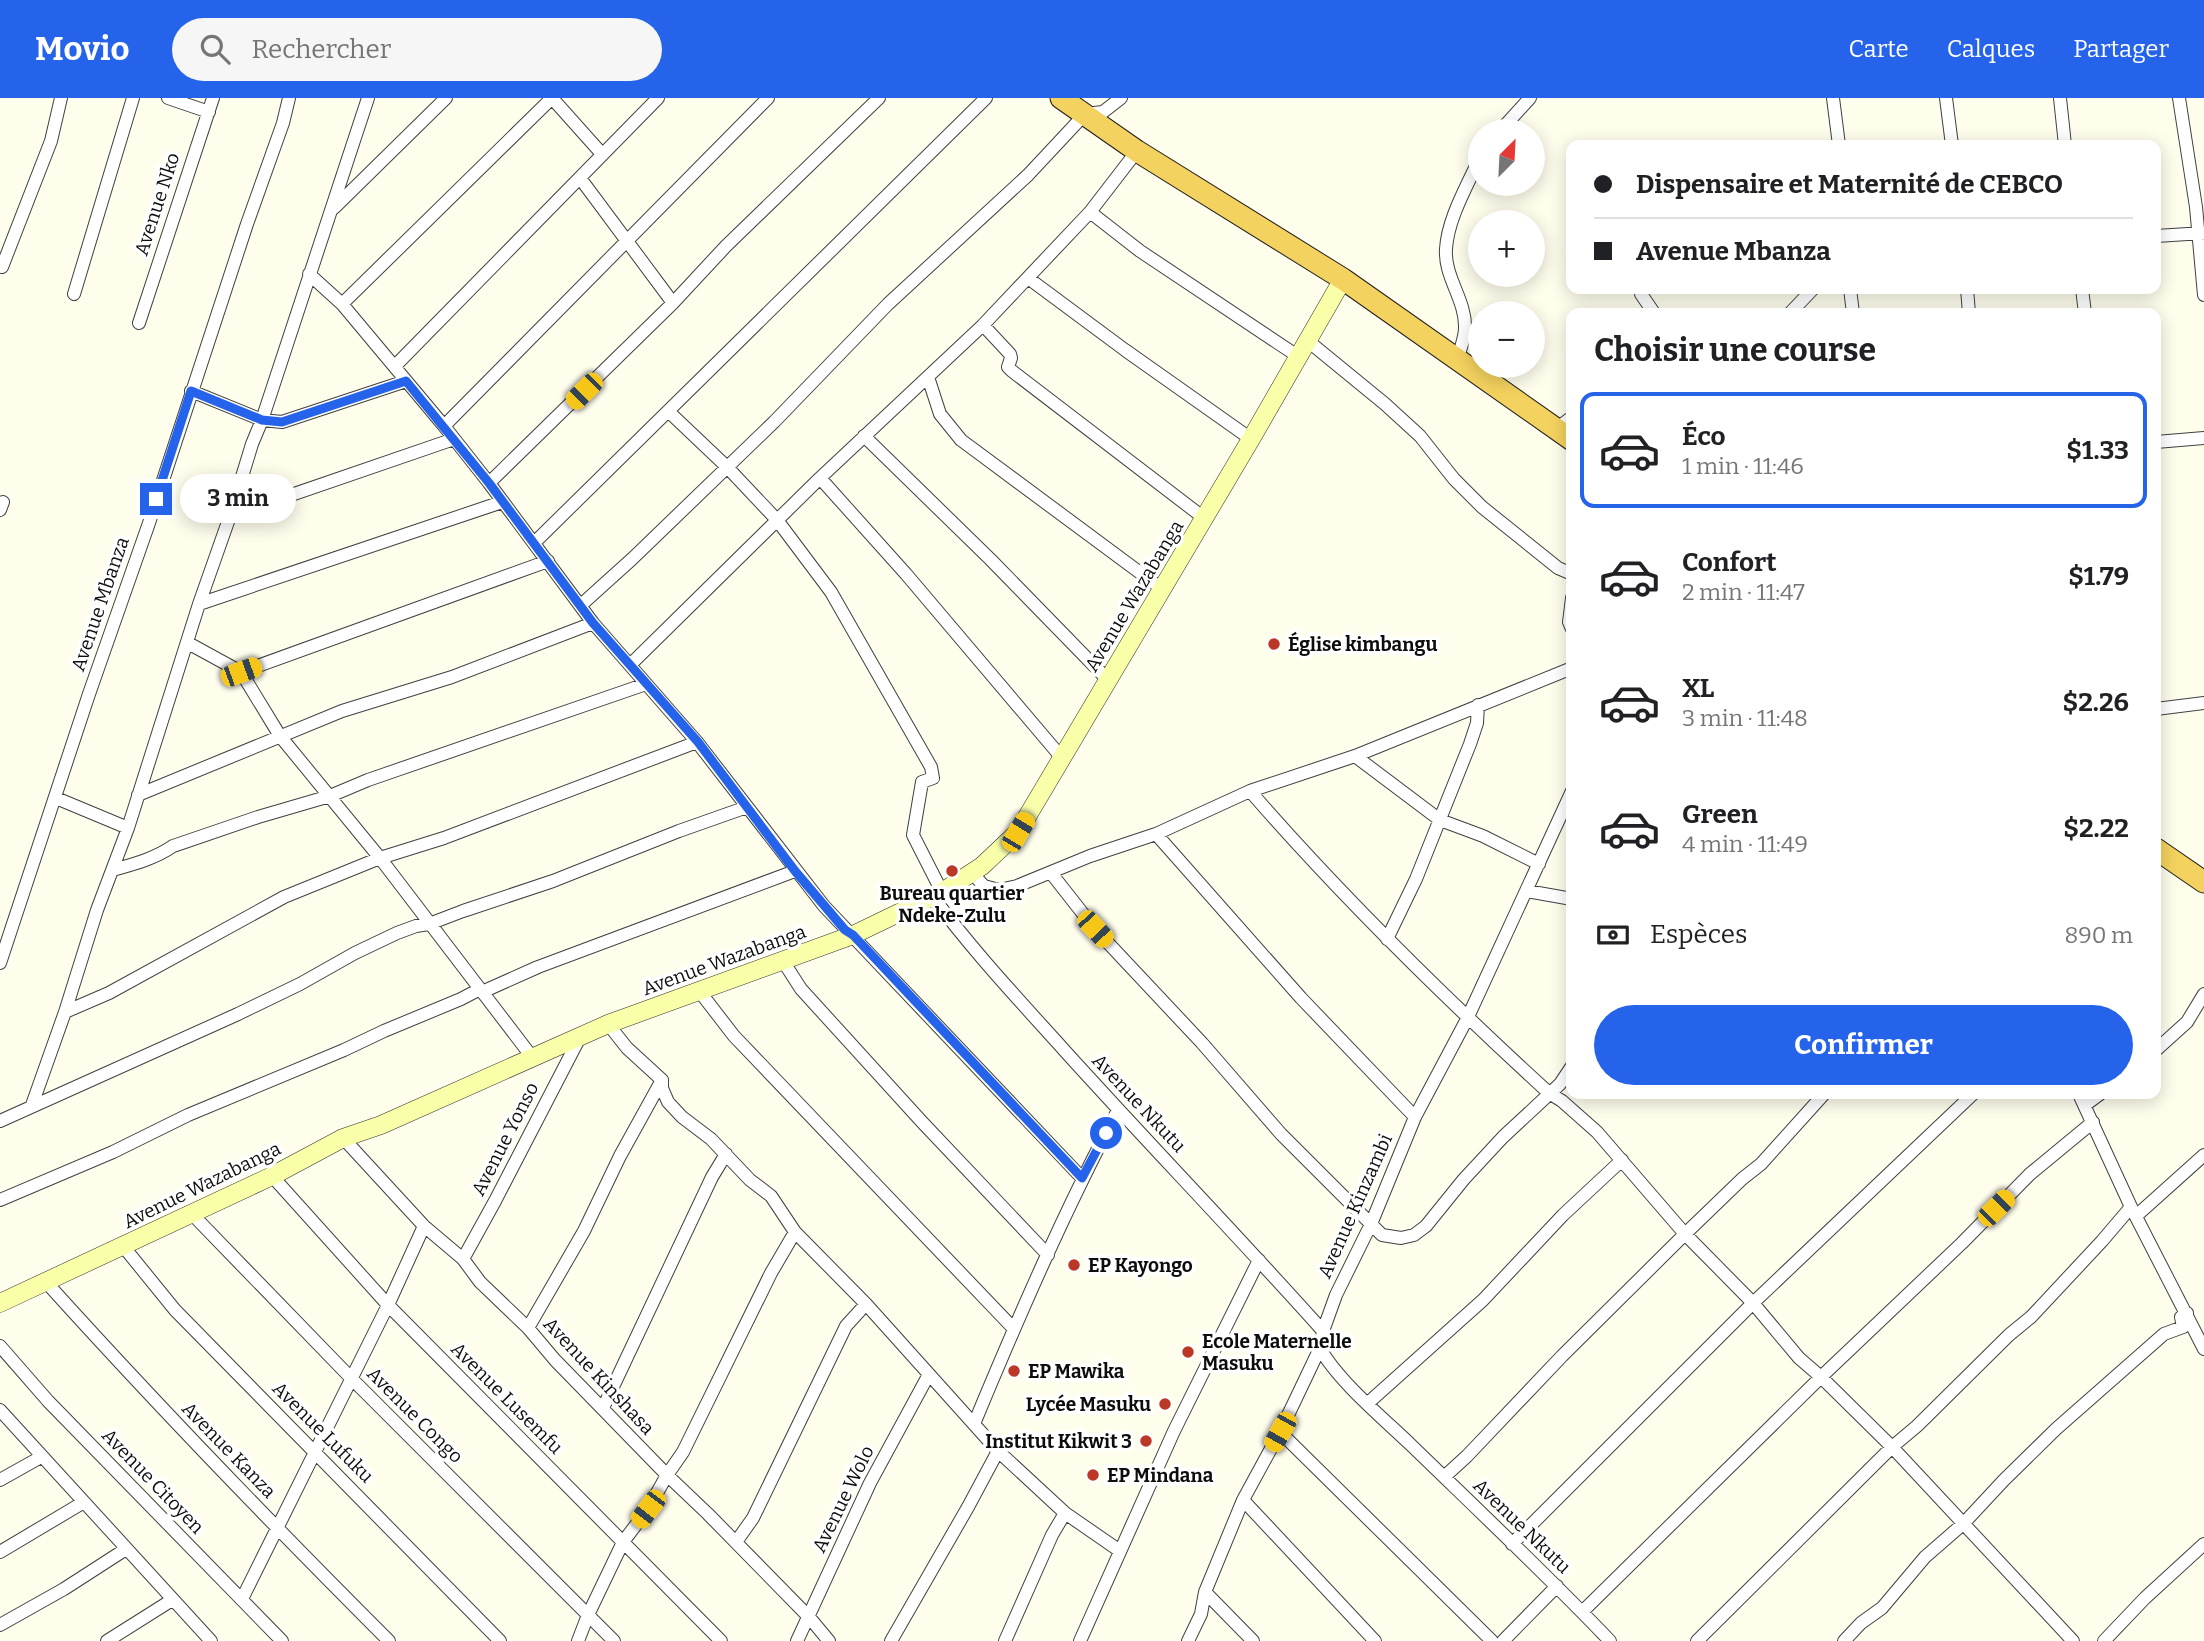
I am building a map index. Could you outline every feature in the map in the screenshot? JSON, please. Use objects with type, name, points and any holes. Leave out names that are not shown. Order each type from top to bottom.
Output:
[{"type":"highway","points":[[1061,98],[1138,151],[1343,279],[1457,360],[1566,429]]},
{"type":"highway","points":[[2161,852],[2204,882]]},
{"type":"main road","name":"Avenue Wazabanga","points":[[0,1303],[272,1176],[342,1138],[381,1125],[608,1024],[853,935],[938,895],[982,866],[1018,832],[1343,279]]},
{"type":"street","points":[[2,267],[51,141],[61,98]]},
{"type":"street","points":[[74,294],[133,98]]},
{"type":"street","points":[[168,98],[209,112]]},
{"type":"street","name":"Avenue Nko","points":[[139,323],[213,98]]},
{"type":"street","name":"Avenue Mbanza","points":[[0,963],[283,123],[289,98]]},
{"type":"street","points":[[32,1105],[97,910],[128,828],[199,604],[369,98]]},
{"type":"street","points":[[332,209],[446,98]]},
{"type":"street","points":[[342,304],[552,98],[602,154]]},
{"type":"street","points":[[395,366],[658,98]]},
{"type":"street","points":[[444,426],[768,98]]},
{"type":"street","points":[[489,483],[673,303],[726,246],[879,98]]},
{"type":"street","points":[[534,543],[986,98]]},
{"type":"street","points":[[581,606],[727,467],[888,304],[1028,175],[1085,114],[1103,112],[1121,98]]},
{"type":"street","points":[[1511,119],[1530,98]]},
{"type":"street","points":[[1833,98],[1838,140]]},
{"type":"street","points":[[1946,98],[1951,140]]},
{"type":"street","points":[[2060,98],[2064,140]]},
{"type":"street","points":[[2179,98],[2200,233],[2204,295]]},
{"type":"street","points":[[630,665],[820,478],[984,324],[1090,212],[1138,151]]},
{"type":"street","points":[[580,178],[673,303]]},
{"type":"street","points":[[1457,360],[1465,328],[1462,310],[1448,270],[1446,250],[1449,232],[1468,186]]},
{"type":"street","points":[[1090,212],[1140,251],[1299,357]]},
{"type":"street","points":[[2161,236],[2200,233]]},
{"type":"street","points":[[309,274],[342,304],[395,366],[489,483],[593,623],[698,742],[795,871],[845,930],[853,935],[1082,1178]]},
{"type":"street","points":[[1028,278],[1251,439]]},
{"type":"street","points":[[1641,294],[1651,308]]},
{"type":"street","points":[[1795,308],[1809,294]]},
{"type":"street","points":[[984,324],[1010,354],[1008,367],[1204,518]]},
{"type":"street","points":[[1308,341],[1420,436],[1454,479],[1482,507],[1558,568],[1566,571]]},
{"type":"street","points":[[928,377],[940,414],[961,440],[1162,589]]},
{"type":"street","points":[[191,391],[262,420],[282,422],[406,381]]},
{"type":"street","name":"Avenue Nkutu","points":[[668,411],[727,467],[777,520],[831,592],[931,767],[933,778],[922,782],[913,835],[938,895],[964,940],[1323,1331]]},
{"type":"street","points":[[864,436],[991,560],[1108,680]]},
{"type":"street","points":[[2161,442],[2204,438]]},
{"type":"street","points":[[230,516],[454,439]]},
{"type":"street","points":[[820,478],[1062,758]]},
{"type":"street","points":[[199,604],[502,502]]},
{"type":"street","points":[[241,672],[548,561]]},
{"type":"street","points":[[138,795],[342,711],[452,677],[593,623]]},
{"type":"street","points":[[188,643],[241,672],[280,736],[380,858],[532,1057]]},
{"type":"street","points":[[972,873],[984,886],[999,890],[1017,886],[1090,856],[1156,834],[1250,791],[1355,757],[1566,670]]},
{"type":"street","points":[[113,870],[143,862],[173,846],[330,796],[368,780],[646,684]]},
{"type":"street","points":[[2161,708],[2204,703]]},
{"type":"street","points":[[1387,939],[1416,879],[1470,744],[1477,723],[1478,705]]},
{"type":"street","points":[[65,1012],[109,993],[284,897],[380,858],[444,838],[698,742]]},
{"type":"street","points":[[1355,757],[1440,820],[1483,836],[1539,864]]},
{"type":"street","points":[[1250,791],[1308,859],[1467,1019],[1597,1132],[1685,1234],[1754,1303],[1799,1358],[1892,1447],[2073,1641]]},
{"type":"street","points":[[56,798],[128,828]]},
{"type":"street","name":"Avenue Kinzambi","points":[[1188,1641],[1201,1614],[1205,1592],[1242,1500],[1280,1432],[1320,1348],[1336,1295],[1371,1224],[1415,1117],[1467,1019],[1566,803]]},
{"type":"street","points":[[0,1121],[238,1014],[397,933],[553,881],[747,807]]},
{"type":"street","points":[[1156,834],[1301,998],[1415,1117]]},
{"type":"street","points":[[0,1200],[113,1152],[188,1115],[481,990],[795,871]]},
{"type":"street","points":[[1051,873],[1095,929],[1202,1043],[1281,1134],[1382,1235],[1401,1238],[1414,1235],[1426,1226],[1464,1179],[1566,1075]]},
{"type":"street","points":[[1527,891],[1566,898]]},
{"type":"street","points":[[783,961],[810,999],[1048,1255]]},
{"type":"street","points":[[700,992],[734,1036],[1014,1329]]},
{"type":"street","points":[[2161,1045],[2187,1022],[2204,994]]},
{"type":"street","points":[[608,1024],[627,1048],[662,1080],[662,1088],[668,1102],[682,1117],[711,1139],[750,1180],[771,1196],[795,1232],[866,1304],[998,1451],[1065,1513],[1120,1551]]},
{"type":"street","name":"Avenue Yonso","points":[[463,1259],[580,1037]]},
{"type":"street","points":[[528,1328],[584,1231],[620,1156],[662,1080]]},
{"type":"street","points":[[1444,1477],[1685,1234],[1761,1164],[1820,1099]]},
{"type":"street","points":[[1512,1544],[1754,1303],[1968,1099]]},
{"type":"street","points":[[2082,1099],[2133,1211],[2204,1349]]},
{"type":"street","points":[[974,1424],[1082,1178],[1118,1110]]},
{"type":"street","points":[[1582,1612],[2030,1174],[2093,1122]]},
{"type":"street","name":"Avenue Kinshasa","points":[[342,1138],[424,1226],[463,1259],[480,1282],[528,1328],[555,1360],[809,1617],[828,1641]]},
{"type":"street","points":[[603,1408],[712,1177],[726,1154]]},
{"type":"street","points":[[1697,1641],[1892,1447],[2031,1317],[2133,1211],[2204,1156]]},
{"type":"street","points":[[1368,1404],[1483,1300],[1563,1215],[1622,1160]]},
{"type":"street","name":"Avenue Lusemfu","points":[[272,1176],[388,1305],[721,1641]]},
{"type":"street","name":"Avenue Congo","points":[[192,1214],[350,1377],[614,1641]]},
{"type":"street","points":[[242,1599],[388,1305],[424,1226]]},
{"type":"street","points":[[578,1641],[623,1542],[648,1509],[683,1452],[771,1273],[795,1232]]},
{"type":"street","name":"Avenue Lufuku","points":[[123,1246],[175,1310],[500,1641]]},
{"type":"street","points":[[1080,1641],[1174,1431],[1259,1260]]},
{"type":"street","name":"Avenue Kanza","points":[[46,1282],[142,1388],[389,1641]]},
{"type":"street","points":[[736,1542],[753,1518],[846,1326],[866,1304]]},
{"type":"street","points":[[1844,1641],[1861,1623],[1882,1608],[1925,1557],[1963,1524],[2004,1479],[2056,1429],[2164,1334],[2183,1327],[2181,1317],[2187,1313]]},
{"type":"street","name":"Avenue Citoyen","points":[[0,1346],[48,1401],[282,1641]]},
{"type":"street","name":"Avenue Nkutu","points":[[1320,1348],[1327,1361],[1368,1404],[1557,1586],[1610,1641]]},
{"type":"street","name":"Avenue Wolo","points":[[797,1641],[870,1483],[928,1376]]},
{"type":"street","points":[[0,1410],[211,1641]]},
{"type":"street","points":[[1280,1432],[1492,1641]]},
{"type":"street","points":[[891,1641],[998,1451]]},
{"type":"street","points":[[0,1480],[41,1457]]},
{"type":"street","points":[[1242,1500],[1375,1641]]},
{"type":"street","points":[[0,1552],[84,1502]]},
{"type":"street","points":[[1005,1641],[1052,1535],[1065,1513]]},
{"type":"street","points":[[2104,1641],[2145,1598],[2204,1544]]},
{"type":"street","points":[[0,1625],[64,1589],[126,1549]]},
{"type":"street","points":[[1503,1641],[1557,1586]]},
{"type":"street","points":[[1205,1592],[1253,1641]]},
{"type":"street","points":[[107,1641],[172,1600]]},
{"type":"place","name":"Église kimbangu","points":[[1274,644]]},
{"type":"place","name":"Bureau quartier Ndeke-Zulu","points":[[952,871]]},
{"type":"place","name":"EP Kayongo","points":[[1074,1265]]},
{"type":"place","name":"Ecole Maternelle Masuku","points":[[1188,1352]]},
{"type":"place","name":"EP Mawika","points":[[1014,1371]]},
{"type":"place","name":"Lycée Masuku","points":[[1165,1404]]},
{"type":"place","name":"Institut Kikwit 3","points":[[1146,1441]]},
{"type":"place","name":"EP Mindana","points":[[1093,1475]]},
{"type":"route","points":[[156,499],[191,391],[262,420],[282,422],[406,381],[489,483],[593,623],[698,742],[795,871],[845,930],[853,935],[1082,1178],[1106,1133]]}]
